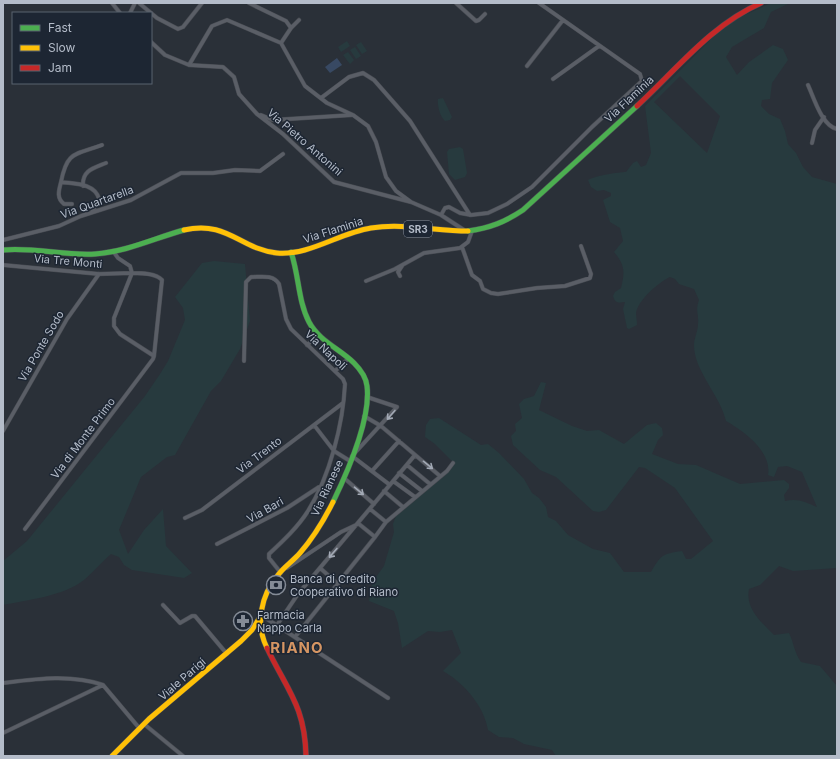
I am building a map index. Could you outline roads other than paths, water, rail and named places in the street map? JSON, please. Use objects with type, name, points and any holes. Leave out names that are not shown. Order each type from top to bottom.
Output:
[{"type":"main road","name":"Via Flaminia","points":[[3,250],[28,248],[86,254],[113,251],[140,245],[184,230],[205,227],[226,231],[270,251],[291,252],[306,249],[354,232],[375,228],[393,227],[469,232],[495,226],[517,214],[659,85],[717,28],[740,12],[761,3]]},
{"type":"main road","name":"Via Rianese","points":[[291,252],[298,275],[305,313],[319,335],[359,369],[366,379],[367,397],[364,416],[344,478],[322,523],[301,551],[281,572],[269,589],[261,615],[263,640],[301,710],[305,731],[306,756]]},
{"type":"main road","name":"Viale Parigi","points":[[112,756],[144,724],[227,654],[253,629],[261,615]]},
{"type":"street","points":[[112,3],[119,12]]},
{"type":"street","points":[[130,12],[135,3]]},
{"type":"street","points":[[139,3],[150,12]]},
{"type":"street","points":[[152,13],[178,29],[183,27],[202,3]]},
{"type":"street","points":[[249,3],[286,21],[291,28]]},
{"type":"street","points":[[456,3],[476,21],[485,14]]},
{"type":"street","points":[[441,215],[444,208],[449,207],[462,214],[470,215],[495,211],[532,187],[640,83],[642,78],[640,74],[539,3]]},
{"type":"street","points":[[189,65],[212,26],[227,20],[281,43],[304,86],[327,103],[353,115]]},
{"type":"street","points":[[281,43],[291,28],[299,20]]},
{"type":"street","points":[[527,66],[563,20]]},
{"type":"street","name":"Via Pietro Antonini","points":[[152,43],[165,55],[189,65],[223,67],[234,77],[239,94],[257,114],[288,139],[334,182],[411,202],[441,215],[469,232]]},
{"type":"street","points":[[553,79],[599,46]]},
{"type":"street","points":[[321,98],[349,77],[363,73],[374,80],[410,121],[470,215]]},
{"type":"street","points":[[808,85],[824,117],[830,126],[837,129]]},
{"type":"street","name":"Via Pietro Antonini","points":[[257,114],[273,120],[353,115],[368,126],[376,142],[386,177],[396,191],[411,202]]},
{"type":"street","points":[[812,143],[815,130],[824,117]]},
{"type":"street","points":[[72,204],[64,204],[60,200],[58,194],[65,164],[69,158],[102,145]]},
{"type":"street","name":"Via Quartarella","points":[[3,240],[59,226],[92,212],[136,198],[181,173],[213,173],[236,170],[260,171],[283,154]]},
{"type":"street","points":[[83,186],[86,173],[106,163]]},
{"type":"street","points":[[61,182],[92,189],[98,197],[92,212]]},
{"type":"street","points":[[366,281],[427,252],[453,250],[462,247],[468,242],[469,232]]},
{"type":"street","points":[[462,247],[472,275],[480,281],[484,289],[491,293],[498,294],[537,288],[565,286],[587,280],[590,278],[590,274],[581,246]]},
{"type":"street","name":"Via Tre Monti","points":[[113,251],[118,258],[130,266],[132,273]]},
{"type":"street","name":"Via Tre Monti","points":[[3,264],[99,274],[146,274],[162,279]]},
{"type":"street","points":[[400,276],[398,272],[402,265]]},
{"type":"street","points":[[132,273],[115,316],[114,326],[120,334],[154,356]]},
{"type":"street","name":"Via Ponte Sodo","points":[[3,430],[67,319],[99,274]]},
{"type":"street","name":"Via Napoli","points":[[244,361],[246,281],[250,277],[267,276],[277,280],[288,324],[296,335],[345,382],[343,403],[334,451],[320,486],[306,514],[283,542],[269,554],[269,558],[281,572]]},
{"type":"street","name":"Via di Monte Primo","points":[[25,530],[149,366],[154,356],[156,347],[158,309],[162,279]]},
{"type":"street","points":[[307,345],[319,335]]},
{"type":"street","points":[[335,371],[348,359]]},
{"type":"street","points":[[351,458],[397,407],[367,397]]},
{"type":"street","name":"Via Trento","points":[[186,518],[202,510],[343,403]]},
{"type":"street","points":[[364,416],[381,426],[440,476]]},
{"type":"street","points":[[314,425],[334,451],[351,458],[415,498]]},
{"type":"street","points":[[372,471],[399,441]]},
{"type":"street","points":[[277,625],[298,594],[359,524],[384,491],[415,455]]},
{"type":"street","points":[[295,637],[386,522],[453,463]]},
{"type":"street","points":[[407,464],[430,484]]},
{"type":"street","points":[[400,473],[422,491]]},
{"type":"street","points":[[344,478],[374,504]]},
{"type":"street","name":"Via Bari","points":[[217,544],[280,512],[320,486]]},
{"type":"street","points":[[384,491],[403,507]]},
{"type":"street","points":[[370,509],[386,522]]},
{"type":"street","points":[[281,572],[341,532],[359,524]]},
{"type":"street","points":[[359,524],[375,537]]},
{"type":"street","points":[[320,568],[338,584]]},
{"type":"street","points":[[163,605],[180,623],[195,616],[227,654]]},
{"type":"street","points":[[261,615],[388,698]]},
{"type":"street","points":[[3,683],[69,678],[103,685],[140,729]]},
{"type":"street","points":[[3,733],[103,685]]},
{"type":"street","points":[[144,724],[183,756]]},
{"type":"water","points":[[337,58],[342,65],[330,73],[325,67]]},
{"type":"place","name":"Banca di Credito Cooperativo di Riano","points":[[276,585]]},
{"type":"place","name":"Farmacia Nappo Carla","points":[[243,621]]},
{"type":"district","name":"RIANO","points":[[297,647]]}]
